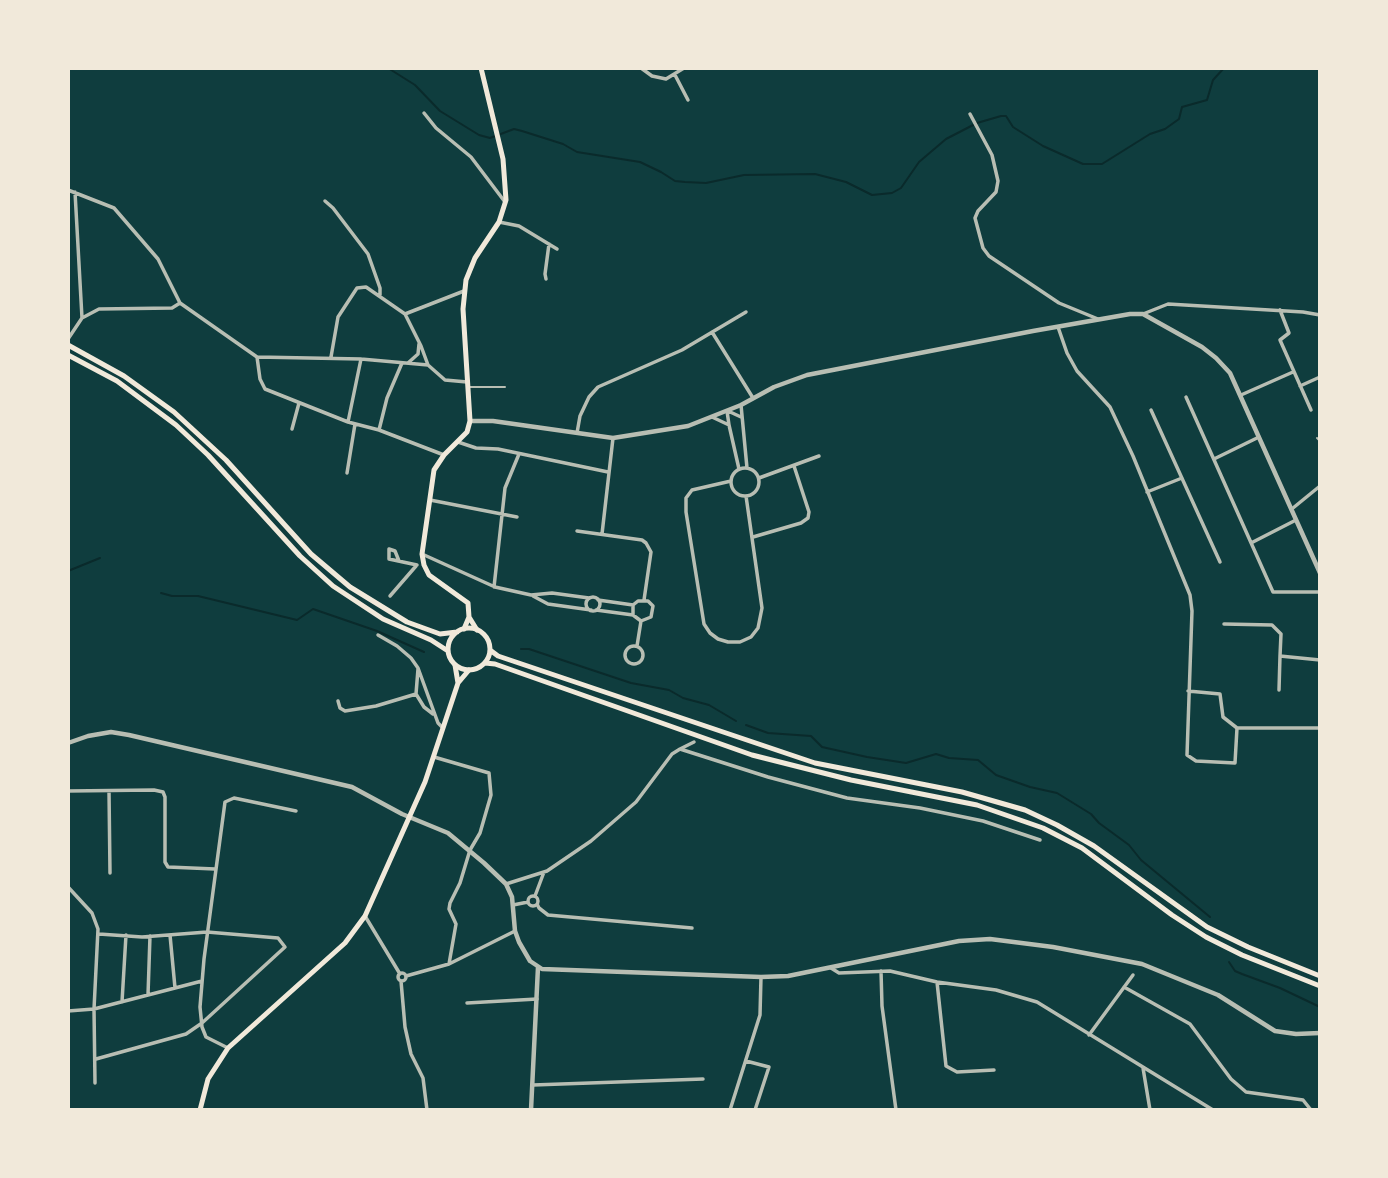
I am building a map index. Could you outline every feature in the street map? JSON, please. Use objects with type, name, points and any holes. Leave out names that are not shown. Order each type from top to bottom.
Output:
[{"type":"main road","points":[[481,68],[506,174],[505,202],[499,222],[472,264],[464,291],[470,421],[467,432],[444,455],[434,470],[420,563],[433,579],[466,601],[470,617],[477,630],[486,638],[490,650],[498,656],[549,674],[815,763],[962,792],[1025,810],[1094,846],[1207,927],[1320,976]]},
{"type":"main road","points":[[68,345],[143,388],[194,429],[226,460],[311,554],[344,583],[407,622],[440,634],[464,629],[477,630]]},
{"type":"main road","points":[[68,355],[117,381],[184,433],[234,482],[300,556],[333,586],[383,619],[436,642],[448,651],[455,665],[458,683]]},
{"type":"main road","points":[[464,629],[470,617]]},
{"type":"main road","points":[[448,651],[449,643],[457,632]]},
{"type":"main road","points":[[455,665],[475,670],[485,663],[490,650]]},
{"type":"main road","points":[[485,663],[495,664],[752,755],[977,805],[1043,828],[1082,848],[1206,937],[1242,955],[1320,986]]},
{"type":"main road","points":[[200,1110],[208,1079],[228,1048],[345,943],[365,916],[410,818],[434,757],[458,683],[469,670]]},
{"type":"street","points":[[641,68],[658,78],[666,79],[684,68]]},
{"type":"street","points":[[675,75],[688,100]]},
{"type":"street","points":[[424,113],[436,128],[471,157],[505,202]]},
{"type":"street","points":[[971,116],[992,155],[998,181],[996,192],[975,218],[983,248],[989,256],[1059,303],[1100,320]]},
{"type":"street","points":[[68,191],[114,208],[158,259],[180,303],[257,358],[331,357],[428,365]]},
{"type":"street","points":[[75,192],[82,318]]},
{"type":"street","points":[[325,201],[368,254],[380,295]]},
{"type":"street","points":[[499,222],[519,226],[557,249]]},
{"type":"street","points":[[546,279],[549,244]]},
{"type":"street","points":[[331,357],[338,317],[357,288],[366,287],[405,314],[428,365],[443,379],[467,384]]},
{"type":"street","points":[[405,314],[464,291]]},
{"type":"street","points":[[68,338],[82,318],[94,310],[108,307],[172,308],[180,303]]},
{"type":"street","points":[[470,421],[493,421],[613,438],[688,426],[807,375],[902,355],[1143,314],[1168,304],[1280,310],[1320,316]]},
{"type":"street","points":[[1280,310],[1289,333],[1280,341],[1311,410]]},
{"type":"street","points":[[577,433],[580,416],[589,397],[598,387],[682,350],[746,312]]},
{"type":"street","points":[[1143,314],[1210,353],[1230,373],[1320,573]]},
{"type":"street","points":[[1058,327],[1077,371],[1110,407],[1190,595],[1192,611],[1187,753],[1196,761],[1235,764],[1237,728]]},
{"type":"street","points":[[712,332],[753,398]]},
{"type":"street","points":[[408,363],[418,354],[419,342]]},
{"type":"street","points":[[257,358],[260,379],[265,389],[348,422],[379,430],[444,455]]},
{"type":"street","points":[[348,422],[361,359]]},
{"type":"street","points":[[379,430],[387,398],[402,363]]},
{"type":"street","points":[[1241,395],[1293,372]]},
{"type":"street","points":[[1300,386],[1320,377]]},
{"type":"street","points":[[1186,397],[1273,592],[1320,592]]},
{"type":"street","points":[[292,429],[299,403]]},
{"type":"street","points":[[741,405],[747,468]]},
{"type":"street","points":[[1151,410],[1220,562]]},
{"type":"street","points":[[727,411],[741,417]]},
{"type":"street","points":[[727,411],[740,469]]},
{"type":"street","points":[[712,417],[729,425]]},
{"type":"street","points":[[346,473],[355,424]]},
{"type":"street","points":[[1213,459],[1260,437]]},
{"type":"street","points":[[602,534],[613,438]]},
{"type":"street","points":[[458,442],[476,448],[498,449],[608,472]]},
{"type":"street","points":[[494,587],[505,488],[519,454]]},
{"type":"street","points":[[759,478],[819,456]]},
{"type":"street","points":[[753,537],[801,523],[808,518],[809,512],[794,466]]},
{"type":"street","points":[[747,468],[754,471],[759,478],[757,490],[746,496],[734,490],[731,481],[740,469],[747,468]]},
{"type":"street","points":[[1147,492],[1182,478]]},
{"type":"street","points":[[731,481],[692,490],[686,498],[686,512],[701,615],[710,633],[718,639],[740,642],[751,637],[758,628],[762,608],[746,496]]},
{"type":"street","points":[[1293,508],[1320,486]]},
{"type":"street","points":[[429,500],[517,517]]},
{"type":"street","points":[[1251,543],[1296,519]]},
{"type":"street","points":[[577,531],[642,540],[649,547],[651,552],[645,600]]},
{"type":"street","points":[[422,554],[494,587],[531,595],[593,597],[633,606]]},
{"type":"street","points":[[399,561],[420,563]]},
{"type":"street","points":[[390,596],[420,563]]},
{"type":"street","points":[[546,603],[549,594]]},
{"type":"street","points":[[531,595],[546,603],[633,615],[641,621]]},
{"type":"street","points":[[589,598],[586,606],[594,610]]},
{"type":"street","points":[[594,610],[599,605],[598,600]]},
{"type":"street","points":[[633,615],[633,606],[638,601],[651,603],[653,610],[648,619],[641,621]]},
{"type":"street","points":[[636,646],[641,621]]},
{"type":"street","points":[[1224,624],[1276,627],[1281,634],[1279,690]]},
{"type":"street","points":[[378,635],[405,652],[418,668],[438,723],[443,728]]},
{"type":"street","points":[[630,646],[636,646],[643,653],[642,659],[638,663],[629,664],[625,653],[630,646]]},
{"type":"street","points":[[1280,656],[1320,660]]},
{"type":"street","points":[[418,668],[416,694],[424,708],[435,715]]},
{"type":"street","points":[[1188,691],[1220,694],[1223,717],[1237,728],[1318,728]]},
{"type":"street","points":[[338,701],[345,711],[376,706],[416,694]]},
{"type":"street","points":[[1319,747],[1320,702]]},
{"type":"street","points":[[68,743],[88,736],[111,733],[129,735],[343,784],[410,818],[448,833],[506,884],[512,897],[515,931],[527,957],[538,967],[562,971],[788,976],[974,939],[1053,947],[1126,960],[1161,971],[1218,995],[1275,1031],[1320,1033]]},
{"type":"street","points":[[506,884],[544,872],[591,841],[636,802],[672,754],[694,742]]},
{"type":"street","points":[[680,749],[847,798],[920,808],[983,821],[1040,840]]},
{"type":"street","points":[[434,757],[489,773],[491,795],[488,811],[470,850],[449,909],[456,924],[449,964]]},
{"type":"street","points":[[109,790],[110,873]]},
{"type":"street","points":[[68,791],[163,792],[165,862],[168,867],[215,869]]},
{"type":"street","points":[[228,1048],[206,1037],[202,1023],[202,981],[207,932],[225,802],[234,798],[296,811]]},
{"type":"street","points":[[544,872],[535,897],[542,912],[548,915],[692,928]]},
{"type":"street","points":[[68,887],[92,913],[99,934],[94,1009],[95,1083]]},
{"type":"street","points":[[528,902],[529,897],[535,897]]},
{"type":"street","points":[[513,905],[528,902]]},
{"type":"street","points":[[528,902],[532,906],[537,904]]},
{"type":"street","points":[[365,916],[400,974],[405,1027],[411,1054],[423,1078],[427,1110]]},
{"type":"street","points":[[400,974],[406,976],[449,964],[515,931]]},
{"type":"street","points":[[96,1059],[186,1034],[202,1023],[285,947],[278,938],[207,932],[150,936],[99,934]]},
{"type":"street","points":[[170,934],[175,988]]},
{"type":"street","points":[[122,1002],[126,935]]},
{"type":"street","points":[[148,995],[150,936]]},
{"type":"street","points":[[531,1110],[538,967]]},
{"type":"street","points":[[831,968],[839,973],[881,971],[996,990],[1037,1002],[1213,1110]]},
{"type":"street","points":[[881,971],[882,1006],[896,1110]]},
{"type":"street","points":[[1089,1035],[1133,975]]},
{"type":"street","points":[[401,981],[405,980],[406,976]]},
{"type":"street","points":[[730,1110],[760,1015],[761,977]]},
{"type":"street","points":[[68,1011],[94,1009],[202,981]]},
{"type":"street","points":[[937,982],[946,1066],[957,1072],[994,1070]]},
{"type":"street","points":[[1124,987],[1190,1024],[1231,1079],[1246,1091],[1303,1100],[1311,1110]]},
{"type":"street","points":[[467,1003],[537,999]]},
{"type":"street","points":[[746,1061],[769,1067],[755,1110]]},
{"type":"street","points":[[1143,1068],[1150,1110]]},
{"type":"street","points":[[533,1085],[703,1079]]},
{"type":"lane","points":[[467,384],[505,387]]},
{"type":"waterway","points":[[388,68],[415,85],[440,111],[479,135],[490,138],[514,129],[563,144],[577,152],[640,162],[675,181],[706,183],[744,175],[815,174],[846,182],[872,195],[892,193],[901,188],[919,162],[946,139],[977,123],[1001,116],[1006,116],[1013,127],[1043,146],[1083,164],[1102,164],[1150,134],[1165,129],[1179,119],[1182,107],[1207,100],[1213,80],[1224,68]]},
{"type":"waterway","points":[[68,571],[100,558]]},
{"type":"waterway","points":[[161,593],[172,596],[198,596],[297,620],[313,609],[377,631],[424,652]]},
{"type":"waterway","points":[[521,649],[529,649],[631,683],[669,690],[683,698],[709,705],[736,721]]},
{"type":"waterway","points":[[746,725],[768,733],[811,736],[822,747],[906,763],[936,754],[949,758],[978,760],[996,775],[1057,793],[1091,814],[1210,917]]},
{"type":"waterway","points":[[1229,962],[1235,971],[1320,1007]]}]
